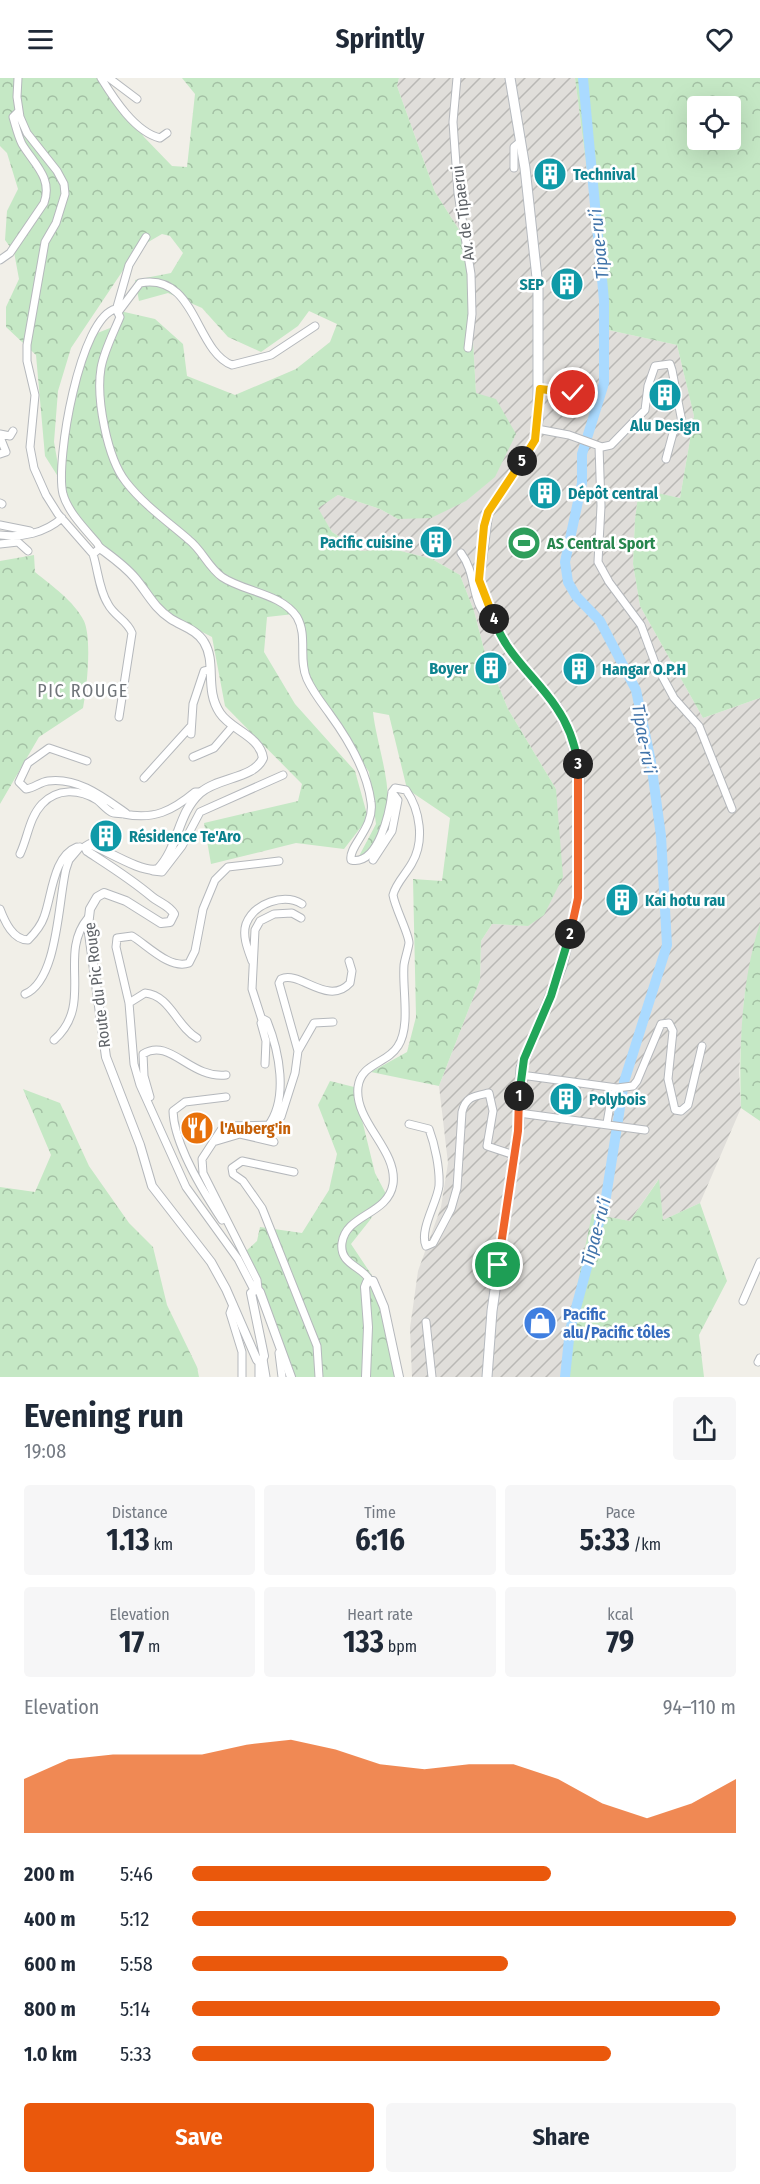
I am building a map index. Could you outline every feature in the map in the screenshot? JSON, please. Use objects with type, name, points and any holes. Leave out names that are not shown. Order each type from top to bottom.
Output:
[{"type":"main road","points":[[487,1377],[492,1311],[514,1155],[521,1075],[524,1059],[562,966],[575,916],[578,889],[579,769],[571,736],[561,715],[514,656],[496,626],[479,580],[484,526],[488,512],[528,453],[537,429],[540,389],[538,287],[510,78]]},
{"type":"street","points":[[18,78],[19,111],[27,133],[57,171],[64,184],[65,194],[62,207],[42,254],[26,352],[36,395],[30,447],[34,468],[46,495],[62,518],[93,554],[104,597],[109,607],[126,623],[132,633],[118,717]]},
{"type":"street","points":[[101,78],[126,113],[146,131],[160,138],[167,134]]},
{"type":"street","points":[[109,78],[136,99]]},
{"type":"street","name":"Av. de Tipaerui","points":[[457,78],[453,122],[458,193],[471,274],[472,314],[468,348]]},
{"type":"street","points":[[0,260],[10,253],[44,203],[47,194],[44,178],[18,135],[13,117],[19,111]]},
{"type":"street","points":[[514,168],[514,147],[520,142]]},
{"type":"street","points":[[146,237],[129,265],[117,310],[120,317],[101,368],[100,389],[105,425],[124,480],[148,508],[190,540],[211,567],[223,578],[280,603],[296,616],[301,628],[305,674],[357,759],[371,801],[367,830],[352,850],[351,860],[360,860],[380,838],[387,825],[392,792],[395,788],[402,788],[409,794],[420,833],[417,854],[393,896],[409,942],[404,966],[402,1036],[393,1052],[363,1072],[358,1089],[364,1110],[391,1167],[393,1183],[387,1200],[346,1230],[341,1251],[347,1261],[370,1281],[373,1281],[380,1291],[399,1377]]},
{"type":"street","points":[[152,871],[158,869],[170,854],[185,811],[201,792],[221,780],[247,773],[260,764],[263,758],[259,746],[232,727],[221,714],[212,697],[205,643],[198,634],[157,608],[133,575],[100,548],[64,497],[61,483],[63,449],[83,354],[106,314],[117,310],[140,284],[159,284],[185,301],[221,359],[231,365],[271,355],[315,326]]},
{"type":"street","points":[[537,429],[582,439],[597,445],[611,445],[642,414],[654,366],[666,363],[672,370],[682,422],[673,433],[666,459]]},
{"type":"street","points":[[540,389],[573,393],[579,377]]},
{"type":"street","points":[[0,454],[6,452],[0,435],[10,436],[13,431]]},
{"type":"street","points":[[597,445],[601,506],[598,562],[609,582],[641,625],[656,663],[674,698],[699,726],[732,809]]},
{"type":"street","points":[[0,539],[48,529],[62,518]]},
{"type":"street","points":[[0,525],[40,531]]},
{"type":"street","points":[[0,539],[18,542],[28,551]]},
{"type":"street","points":[[93,554],[100,548]]},
{"type":"street","points":[[461,553],[466,560],[478,606],[496,626]]},
{"type":"street","points":[[144,778],[191,730],[201,676],[209,670]]},
{"type":"street","points":[[194,757],[214,748],[232,727]]},
{"type":"street","points":[[87,761],[49,748],[28,763],[19,782],[26,789],[49,781],[71,782],[96,793],[128,815]]},
{"type":"street","points":[[0,909],[9,928],[20,939],[28,940],[44,917],[67,852],[90,844],[152,871],[162,872],[182,846],[200,812],[283,775]]},
{"type":"street","points":[[20,854],[37,811],[50,797],[66,791],[96,800],[111,812],[155,816],[177,807],[195,792],[201,792]]},
{"type":"street","points":[[373,860],[393,831],[398,800],[392,792]]},
{"type":"street","points":[[25,994],[36,989],[45,972],[53,946],[66,869],[73,854],[83,847]]},
{"type":"street","name":"Route du Pic Rouge","points":[[83,847],[87,852],[133,880],[151,897],[170,908],[174,914],[170,922],[161,923],[126,901],[104,893],[96,898],[88,918],[104,1050],[140,1145],[148,1177],[162,1202],[204,1252],[233,1305],[254,1358],[261,1360]]},
{"type":"street","points":[[279,861],[228,867],[215,880],[203,909],[195,951],[189,963],[183,965],[170,962],[132,936],[117,939],[116,947],[129,1003],[134,1064],[140,1085],[158,1120],[186,1187],[238,1259],[256,1290],[281,1345],[291,1377]]},
{"type":"street","points":[[253,963],[245,939],[246,925],[252,915],[277,899],[290,898],[302,904]]},
{"type":"street","points":[[265,1064],[267,1053],[262,1020],[252,989],[255,930],[260,921],[279,912],[292,913],[301,918]]},
{"type":"street","points":[[54,1040],[65,1030],[74,1013],[76,948],[81,926],[88,918]]},
{"type":"street","points":[[298,1051],[279,983],[281,979],[291,978],[324,990],[339,991],[350,983],[352,971],[349,961]]},
{"type":"street","points":[[129,1003],[145,993],[156,996],[163,1000],[182,1026],[197,1038]]},
{"type":"street","points":[[262,1020],[267,1021],[271,1030],[280,1076],[276,1112],[268,1126]]},
{"type":"street","points":[[256,1290],[257,1280],[203,1173],[202,1159],[224,1128],[268,1126],[277,1122],[281,1117],[295,1072],[298,1051],[314,1023],[333,1022]]},
{"type":"street","points":[[521,1075],[618,1088],[633,1086],[661,1024],[669,1023],[673,1031],[668,1085],[675,1110],[684,1110],[688,1106],[702,1046]]},
{"type":"street","points":[[158,1120],[144,1076],[142,1057],[145,1053],[164,1050],[208,1075],[226,1075]]},
{"type":"street","points":[[611,1124],[618,1088]]},
{"type":"street","points":[[409,1124],[429,1129],[439,1175],[435,1203],[424,1235],[426,1246],[433,1243],[455,1198],[462,1112],[467,1100],[474,1095],[489,1093],[493,1111],[486,1146],[514,1155]]},
{"type":"street","points":[[226,1097],[176,1106],[173,1111],[173,1122],[192,1167],[233,1234]]},
{"type":"street","points":[[519,1113],[645,1130]]},
{"type":"street","points":[[212,1143],[240,1134],[274,1142]]},
{"type":"street","points":[[294,1172],[242,1161],[232,1168],[233,1174],[243,1181],[262,1208],[317,1346],[319,1377]]},
{"type":"street","points":[[744,1301],[760,1262]]},
{"type":"street","points":[[366,1377],[368,1328],[365,1287],[370,1281]]},
{"type":"street","points":[[256,1290],[250,1293],[266,1377]]},
{"type":"street","points":[[233,1305],[230,1312],[242,1352],[241,1376]]},
{"type":"street","points":[[426,1322],[432,1377]]},
{"type":"street","points":[[281,1345],[282,1377]]},
{"type":"street","points":[[260,1377],[261,1360]]},
{"type":"shaded area","points":[[399,78],[575,78],[599,263],[599,328],[677,345],[694,416],[680,498],[639,490],[633,564],[640,606],[703,718],[760,698],[760,923],[744,998],[739,1072],[741,1108],[700,1203],[663,1220],[658,1180],[630,1221],[592,1215],[579,1286],[570,1315],[568,1377],[412,1377],[410,1328],[418,1271],[441,1207],[448,1163],[439,1086],[480,980],[481,941],[492,924],[528,926],[556,789],[508,709],[485,653],[474,611],[460,575],[432,559],[393,549],[361,551],[332,532],[317,508],[338,495],[380,509],[398,519],[476,393],[465,239],[435,192],[397,86]]},
{"type":"green space","points":[[0,78],[102,78],[144,137],[172,166],[187,167],[195,94],[182,78],[399,78],[397,86],[435,192],[465,239],[476,393],[496,399],[516,434],[495,477],[466,501],[431,518],[398,519],[380,509],[338,495],[318,508],[332,532],[361,551],[393,549],[432,559],[460,575],[474,611],[485,653],[508,709],[556,789],[563,877],[544,915],[528,926],[492,924],[481,941],[480,980],[439,1086],[371,1072],[407,1052],[416,1017],[413,879],[442,881],[450,818],[407,789],[389,715],[373,712],[388,797],[384,829],[376,843],[358,858],[376,824],[369,772],[321,702],[302,662],[300,622],[294,614],[267,617],[264,652],[295,704],[355,771],[368,818],[344,849],[296,843],[211,864],[204,823],[298,801],[302,784],[225,706],[212,637],[171,616],[102,544],[67,501],[61,482],[71,411],[90,336],[115,326],[118,314],[107,308],[155,319],[183,344],[187,376],[235,395],[296,369],[330,342],[337,324],[309,311],[298,326],[261,352],[228,337],[202,308],[168,293],[139,301],[135,280],[171,273],[183,253],[170,236],[162,234],[138,248],[71,348],[58,391],[54,442],[61,481],[45,456],[36,355],[6,327],[6,307],[19,279],[14,252],[5,240],[7,211],[18,189],[7,153],[0,146]]},
{"type":"green space","points":[[575,78],[760,78],[760,698],[703,718],[640,606],[633,564],[639,489],[680,498],[694,416],[677,345],[599,328],[599,263]]},
{"type":"green space","points":[[34,555],[35,572],[69,600],[84,621],[88,639],[85,699],[83,708],[39,737],[0,804],[0,561]]},
{"type":"green space","points":[[760,923],[760,1121],[741,1108],[740,1061],[745,991]]},
{"type":"green space","points":[[330,1081],[354,1087],[375,1173],[386,1194],[370,1220],[351,1244],[381,1289],[399,1377],[293,1377],[279,1330],[246,1251],[257,1241],[260,1227],[302,1233],[329,1190],[337,1154],[318,1105]]},
{"type":"green space","points":[[23,1089],[60,1103],[89,1166],[129,1223],[153,1247],[167,1305],[197,1367],[199,1377],[0,1377],[0,1187],[35,1192],[51,1155]]},
{"type":"green space","points":[[659,1179],[663,1220],[700,1203],[727,1281],[699,1335],[704,1377],[568,1377],[567,1335],[592,1214],[630,1221]]},
{"type":"waterway","name":"Tipae-ru’i","points":[[565,1377],[570,1330],[606,1197],[624,1082],[667,945],[661,836],[651,762],[636,690],[600,621],[576,596],[568,582],[565,562],[582,483],[582,454],[604,383],[604,300],[583,78]]},
{"type":"place","name":"Technival","points":[[550,174]]},
{"type":"place","name":"SEP","points":[[567,284]]},
{"type":"place","name":"Alu Design","points":[[665,395]]},
{"type":"place","name":"Dépôt central","points":[[545,493]]},
{"type":"place","name":"Pacific cuisine","points":[[436,542]]},
{"type":"place","name":"AS Central Sport","points":[[524,543]]},
{"type":"place","name":"Boyer","points":[[491,668]]},
{"type":"place","name":"Hangar O.P.H","points":[[579,669]]},
{"type":"place","name":"Résidence Te'Aro","points":[[106,836]]},
{"type":"place","name":"Kai hotu rau","points":[[622,900]]},
{"type":"place","name":"Polybois","points":[[566,1099]]},
{"type":"place","name":"l'Auberg'in","points":[[197,1128]]},
{"type":"place","name":"Pacific alu/Pacific tôles","points":[[540,1323]]},
{"type":"district","name":"PIC ROUGE","points":[[83,691]]},
{"type":"route","points":[[498,1265],[519,1123],[522,1068],[562,966],[575,916],[578,889],[580,782],[577,759],[566,723],[557,707],[514,656],[500,634],[479,580],[479,570],[484,526],[488,512],[535,440],[540,389],[573,393]]}]
